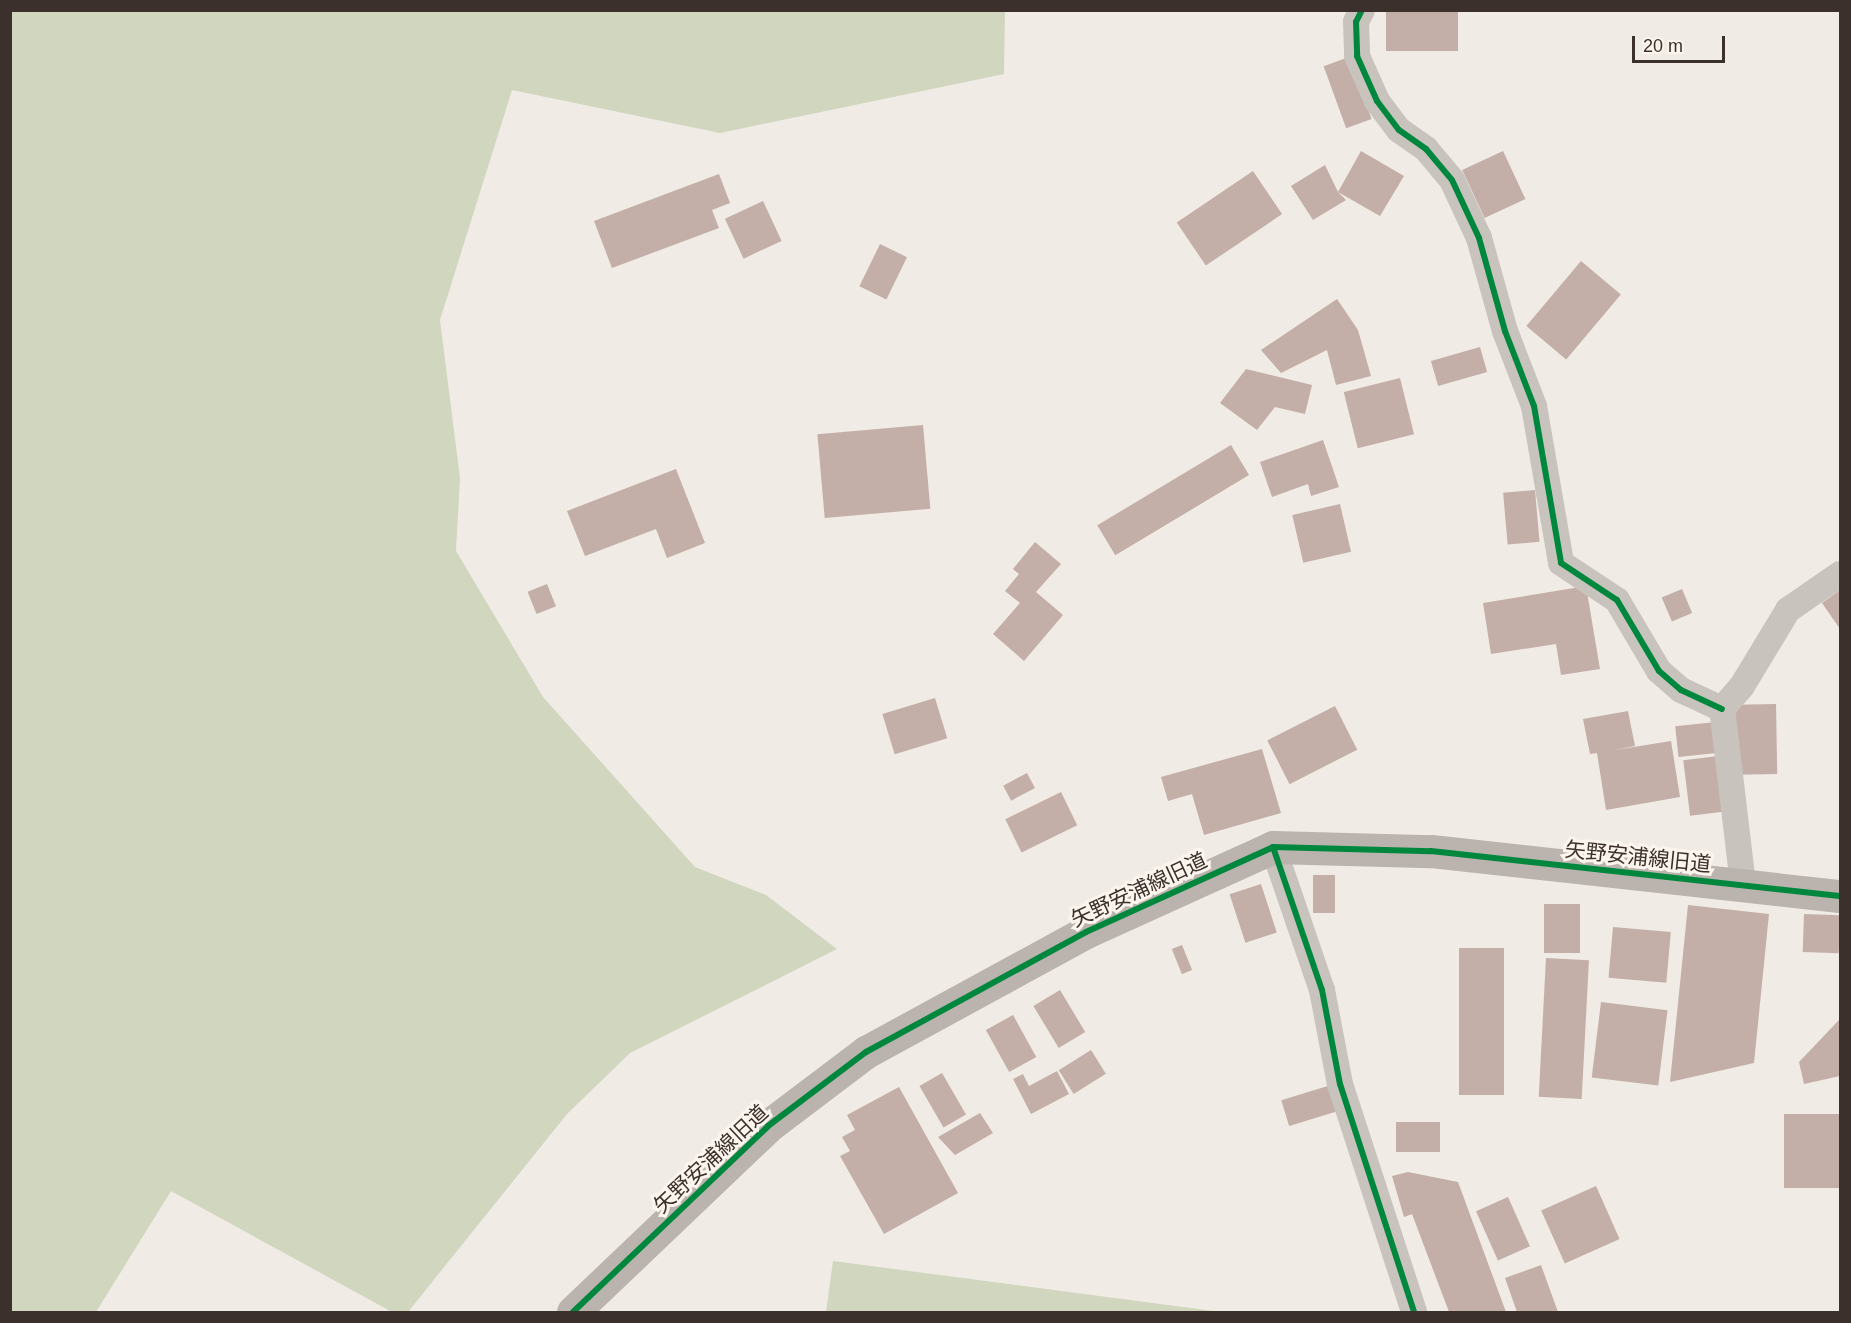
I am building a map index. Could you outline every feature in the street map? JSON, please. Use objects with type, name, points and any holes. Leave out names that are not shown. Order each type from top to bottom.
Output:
[{"type":"street","points":[[1362,10],[1356,22],[1357,56],[1377,101],[1399,130],[1426,148],[1452,180],[1479,238],[1505,331],[1534,406],[1561,563],[1617,600],[1659,671],[1681,690],[1722,709]]},
{"type":"street","points":[[1743,884],[1722,709],[1742,686],[1788,610],[1840,574]]},
{"type":"street","points":[[1273,847],[1322,990],[1340,1084],[1414,1312]]},
{"type":"street","name":"矢野安浦線旧道","points":[[573,1312],[768,1126],[866,1053],[1086,932],[1273,847],[1431,851],[1840,896]]},
{"type":"green space","points":[[10,11],[1005,11],[1004,74],[720,133],[512,90],[440,320],[460,478],[456,551],[543,697],[695,867],[766,895],[837,949],[630,1053],[567,1114],[408,1312],[392,1312],[171,1191],[96,1312],[11,1312]]},
{"type":"green space","points":[[833,1261],[1221,1312],[826,1312]]},
{"type":"building","points":[[1386,10],[1458,10],[1458,51],[1386,51]]},
{"type":"building","points":[[1349,57],[1372,119],[1346,128],[1324,66]]},
{"type":"building","points":[[1361,151],[1404,176],[1380,216],[1338,192]]},
{"type":"building","points":[[1503,151],[1525,199],[1485,218],[1462,170]]},
{"type":"building","points":[[1325,165],[1338,192],[1346,200],[1313,220],[1291,186]]},
{"type":"building","points":[[1253,171],[1282,214],[1206,266],[1177,222]]},
{"type":"building","points":[[719,174],[730,203],[712,210],[719,228],[612,268],[594,221]]},
{"type":"building","points":[[763,201],[782,241],[744,259],[725,219]]},
{"type":"building","points":[[880,244],[907,257],[886,299],[859,286]]},
{"type":"building","points":[[1581,261],[1621,294],[1566,360],[1526,326]]},
{"type":"building","points":[[1337,299],[1358,330],[1371,376],[1336,385],[1327,350],[1281,373],[1261,350]]},
{"type":"building","points":[[1480,347],[1487,372],[1438,386],[1431,361]]},
{"type":"building","points":[[1246,369],[1312,385],[1305,414],[1275,407],[1257,430],[1220,403]]},
{"type":"building","points":[[1400,378],[1414,434],[1358,448],[1344,392]]},
{"type":"building","points":[[923,425],[930,509],[825,518],[817,434]]},
{"type":"building","points":[[1323,440],[1339,487],[1311,496],[1308,484],[1272,497],[1260,462]]},
{"type":"building","points":[[1231,445],[1249,475],[1115,555],[1097,525]]},
{"type":"building","points":[[676,469],[705,543],[667,558],[656,529],[585,556],[567,511]]},
{"type":"building","points":[[1535,490],[1540,542],[1508,545],[1503,493]]},
{"type":"building","points":[[1340,504],[1351,552],[1303,563],[1292,515]]},
{"type":"building","points":[[1035,542],[1061,564],[1036,592],[1063,615],[1024,661],[993,634],[1020,603],[1005,591],[1019,574],[1013,569]]},
{"type":"building","points":[[547,584],[556,606],[537,614],[528,592]]},
{"type":"building","points":[[1586,586],[1600,669],[1561,675],[1556,644],[1491,654],[1483,603]]},
{"type":"building","points":[[1682,589],[1692,613],[1672,622],[1662,598]]},
{"type":"building","points":[[1840,590],[1840,629],[1822,603]]},
{"type":"building","points":[[935,698],[947,738],[895,754],[882,714]]},
{"type":"building","points":[[1776,704],[1777,774],[1736,775],[1735,705]]},
{"type":"building","points":[[1335,706],[1357,750],[1290,784],[1267,741]]},
{"type":"building","points":[[1628,711],[1635,746],[1615,750],[1671,741],[1680,797],[1606,810],[1597,753],[1590,754],[1583,719]]},
{"type":"building","points":[[1716,722],[1719,753],[1678,757],[1675,726]]},
{"type":"building","points":[[1262,749],[1281,813],[1204,835],[1192,794],[1168,801],[1161,777]]},
{"type":"building","points":[[1718,756],[1725,812],[1690,816],[1683,760]]},
{"type":"building","points":[[1027,773],[1035,788],[1011,801],[1003,786]]},
{"type":"building","points":[[1061,792],[1077,825],[1021,852],[1005,819]]},
{"type":"building","points":[[1313,875],[1335,875],[1335,913],[1313,913]]},
{"type":"building","points":[[1261,884],[1277,933],[1245,943],[1230,894]]},
{"type":"building","points":[[1544,904],[1580,904],[1580,953],[1544,953]]},
{"type":"building","points":[[1688,905],[1769,914],[1754,1063],[1670,1082]]},
{"type":"building","points":[[1804,914],[1840,915],[1839,953],[1803,952]]},
{"type":"building","points":[[1613,927],[1671,932],[1666,983],[1609,978]]},
{"type":"building","points":[[1182,945],[1192,970],[1182,974],[1172,949]]},
{"type":"building","points":[[1459,948],[1504,948],[1504,1095],[1459,1095]]},
{"type":"building","points":[[1546,958],[1589,960],[1582,1099],[1539,1097]]},
{"type":"building","points":[[1060,990],[1085,1032],[1059,1048],[1033,1006]]},
{"type":"building","points":[[1601,1002],[1668,1010],[1658,1086],[1592,1077]]},
{"type":"building","points":[[1013,1015],[1036,1057],[1009,1072],[986,1030]]},
{"type":"building","points":[[1840,1019],[1840,1076],[1804,1084],[1799,1062]]},
{"type":"building","points":[[1091,1050],[1106,1074],[1074,1094],[1059,1070]]},
{"type":"building","points":[[1057,1071],[1069,1094],[1031,1114],[1013,1079],[1023,1074],[1029,1086]]},
{"type":"building","points":[[942,1073],[966,1115],[943,1128],[919,1086]]},
{"type":"building","points":[[1331,1085],[1339,1111],[1289,1126],[1281,1100]]},
{"type":"building","points":[[899,1087],[958,1193],[884,1234],[840,1156],[850,1151],[842,1137],[855,1130],[847,1115]]},
{"type":"building","points":[[980,1113],[993,1133],[955,1155],[938,1137]]},
{"type":"building","points":[[1784,1114],[1840,1114],[1840,1188],[1784,1188]]},
{"type":"building","points":[[1396,1122],[1440,1122],[1440,1152],[1396,1152]]},
{"type":"building","points":[[1408,1172],[1458,1182],[1506,1312],[1449,1312],[1412,1214],[1404,1217],[1392,1176]]},
{"type":"building","points":[[1596,1186],[1620,1239],[1565,1263],[1541,1210]]},
{"type":"building","points":[[1508,1197],[1530,1246],[1498,1261],[1476,1211]]},
{"type":"building","points":[[1541,1265],[1558,1312],[1517,1312],[1505,1278]]},
{"type":"cycle path","points":[[1362,10],[1356,22],[1357,56],[1377,101],[1399,130],[1426,149],[1452,180],[1479,238],[1505,331],[1534,406],[1561,563],[1617,600],[1659,671],[1681,690],[1722,709]]},
{"type":"cycle path","points":[[1273,847],[1322,990],[1340,1084],[1414,1312]]},
{"type":"cycle path","points":[[573,1312],[768,1126],[866,1052],[1086,932],[1273,847],[1431,851],[1840,896]]}]
